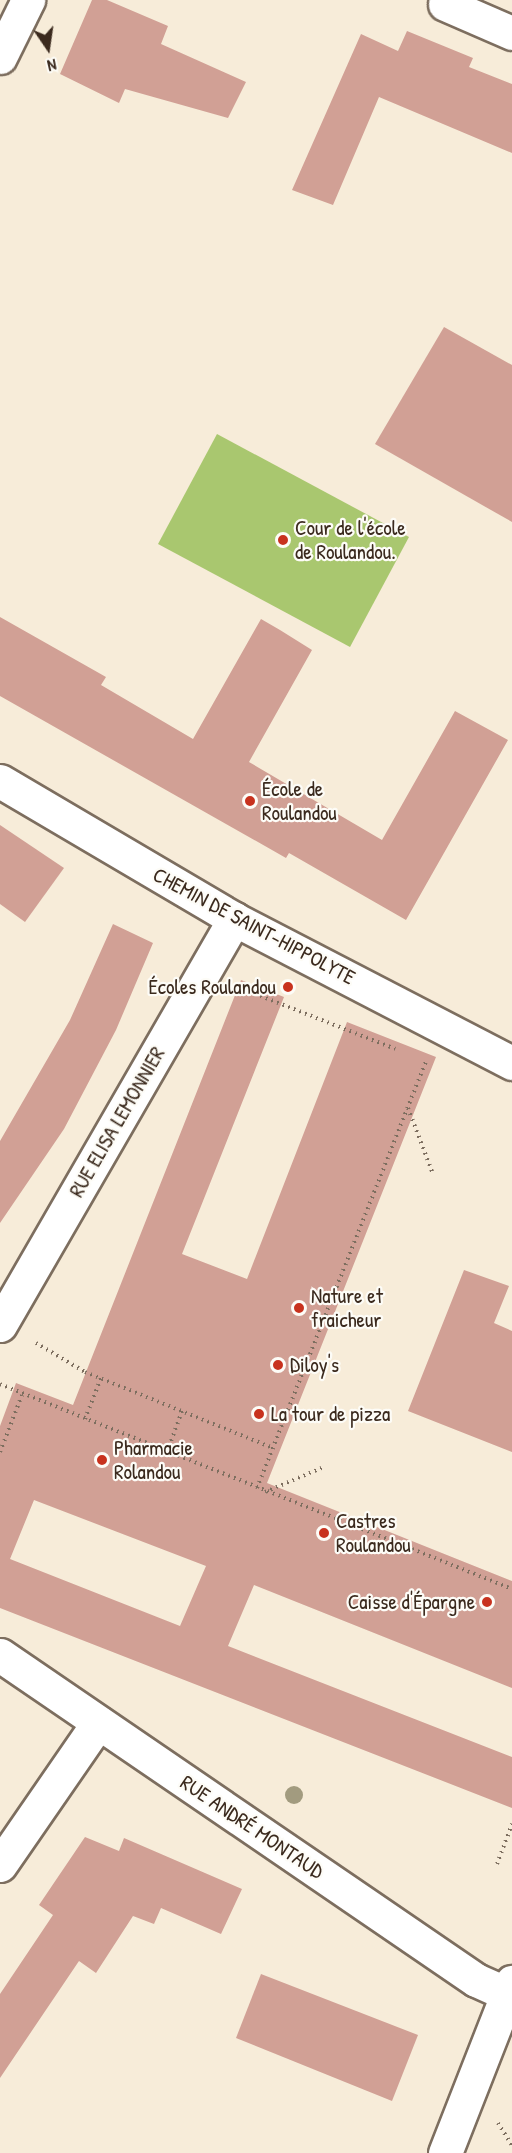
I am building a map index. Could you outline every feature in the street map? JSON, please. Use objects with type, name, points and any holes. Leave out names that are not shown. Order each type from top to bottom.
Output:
[{"type":"street","points":[[0,57],[28,0]]},
{"type":"street","points":[[445,4],[512,33]]},
{"type":"street","name":"CHEMIN DE SAINT-HIPPOLYTE","points":[[0,781],[234,919],[512,1063]]},
{"type":"street","name":"RUE ELISA LEMONNIER","points":[[1,1324],[234,919]]},
{"type":"street","name":"RUE ANDRÉ MONTAUD","points":[[0,1655],[476,1980],[510,1988]]},
{"type":"street","points":[[0,1865],[98,1723]]},
{"type":"street","points":[[445,2153],[510,1988]]},
{"type":"path","points":[[238,987],[404,1053]]},
{"type":"path","points":[[415,1057],[433,1065]]},
{"type":"path","points":[[257,1488],[426,1062]]},
{"type":"path","points":[[408,1108],[433,1174]]},
{"type":"path","points":[[1,1324],[101,1378],[273,1448]]},
{"type":"path","points":[[84,1419],[101,1378]]},
{"type":"path","points":[[0,1384],[22,1395],[512,1589]]},
{"type":"path","points":[[0,1452],[22,1395]]},
{"type":"path","points":[[167,1452],[182,1411]]},
{"type":"path","points":[[266,1492],[324,1467]]},
{"type":"path","points":[[497,1864],[512,1824]]},
{"type":"path","points":[[492,2116],[512,2145]]},
{"type":"green space","name":"Cour de l'école de Roulandou.","points":[[217,434],[409,537],[350,647],[158,544]]},
{"type":"building","points":[[92,0],[107,0],[168,26],[161,44],[246,82],[228,118],[125,89],[119,103],[60,74]]},
{"type":"building","points":[[407,31],[473,58],[469,67],[512,84],[512,153],[379,97],[333,205],[292,190],[361,34],[398,51]]},
{"type":"building","points":[[444,327],[512,365],[512,522],[375,444]]},
{"type":"building","name":"École de Roulandou","points":[[0,617],[106,677],[101,685],[193,739],[261,619],[280,630],[312,650],[249,762],[382,840],[455,711],[508,740],[406,920],[289,853],[286,858],[0,696]]},
{"type":"building","points":[[0,825],[64,868],[25,922],[0,904]]},
{"type":"building","points":[[113,924],[153,943],[116,1030],[64,1129],[0,1223],[0,1141],[70,1020]]},
{"type":"building","points":[[241,980],[284,997],[182,1254],[247,1279],[347,1022],[436,1057],[267,1483],[512,1581],[512,1688],[254,1585],[228,1646],[512,1757],[512,1808],[0,1608],[0,1426],[16,1383],[73,1405]],"holes":[[[34,1500],[206,1566],[180,1626],[10,1559]]]},
{"type":"building","points":[[464,1270],[509,1286],[494,1323],[512,1331],[512,1452],[408,1411]]},
{"type":"building","points":[[85,1837],[119,1851],[124,1838],[242,1889],[221,1934],[161,1908],[154,1924],[133,1916],[96,1973],[79,1961],[0,2078],[0,1994],[53,1915],[39,1905]]},
{"type":"building","points":[[261,1974],[418,2035],[392,2101],[236,2038]]},
{"type":"place","name":"Cour de l'école de Roulandou.","points":[[283,540]]},
{"type":"place","name":"École de Roulandou","points":[[250,801]]},
{"type":"place","name":"Écoles Roulandou","points":[[288,987]]},
{"type":"place","name":"Nature et fraicheur","points":[[299,1308]]},
{"type":"place","name":"Diloy's","points":[[278,1365]]},
{"type":"place","name":"La tour de pizza","points":[[259,1414]]},
{"type":"place","name":"Pharmacie Rolandou","points":[[102,1460]]},
{"type":"place","name":"Castres Roulandou","points":[[324,1533]]},
{"type":"place","name":"Caisse d'Épargne","points":[[487,1602]]}]
